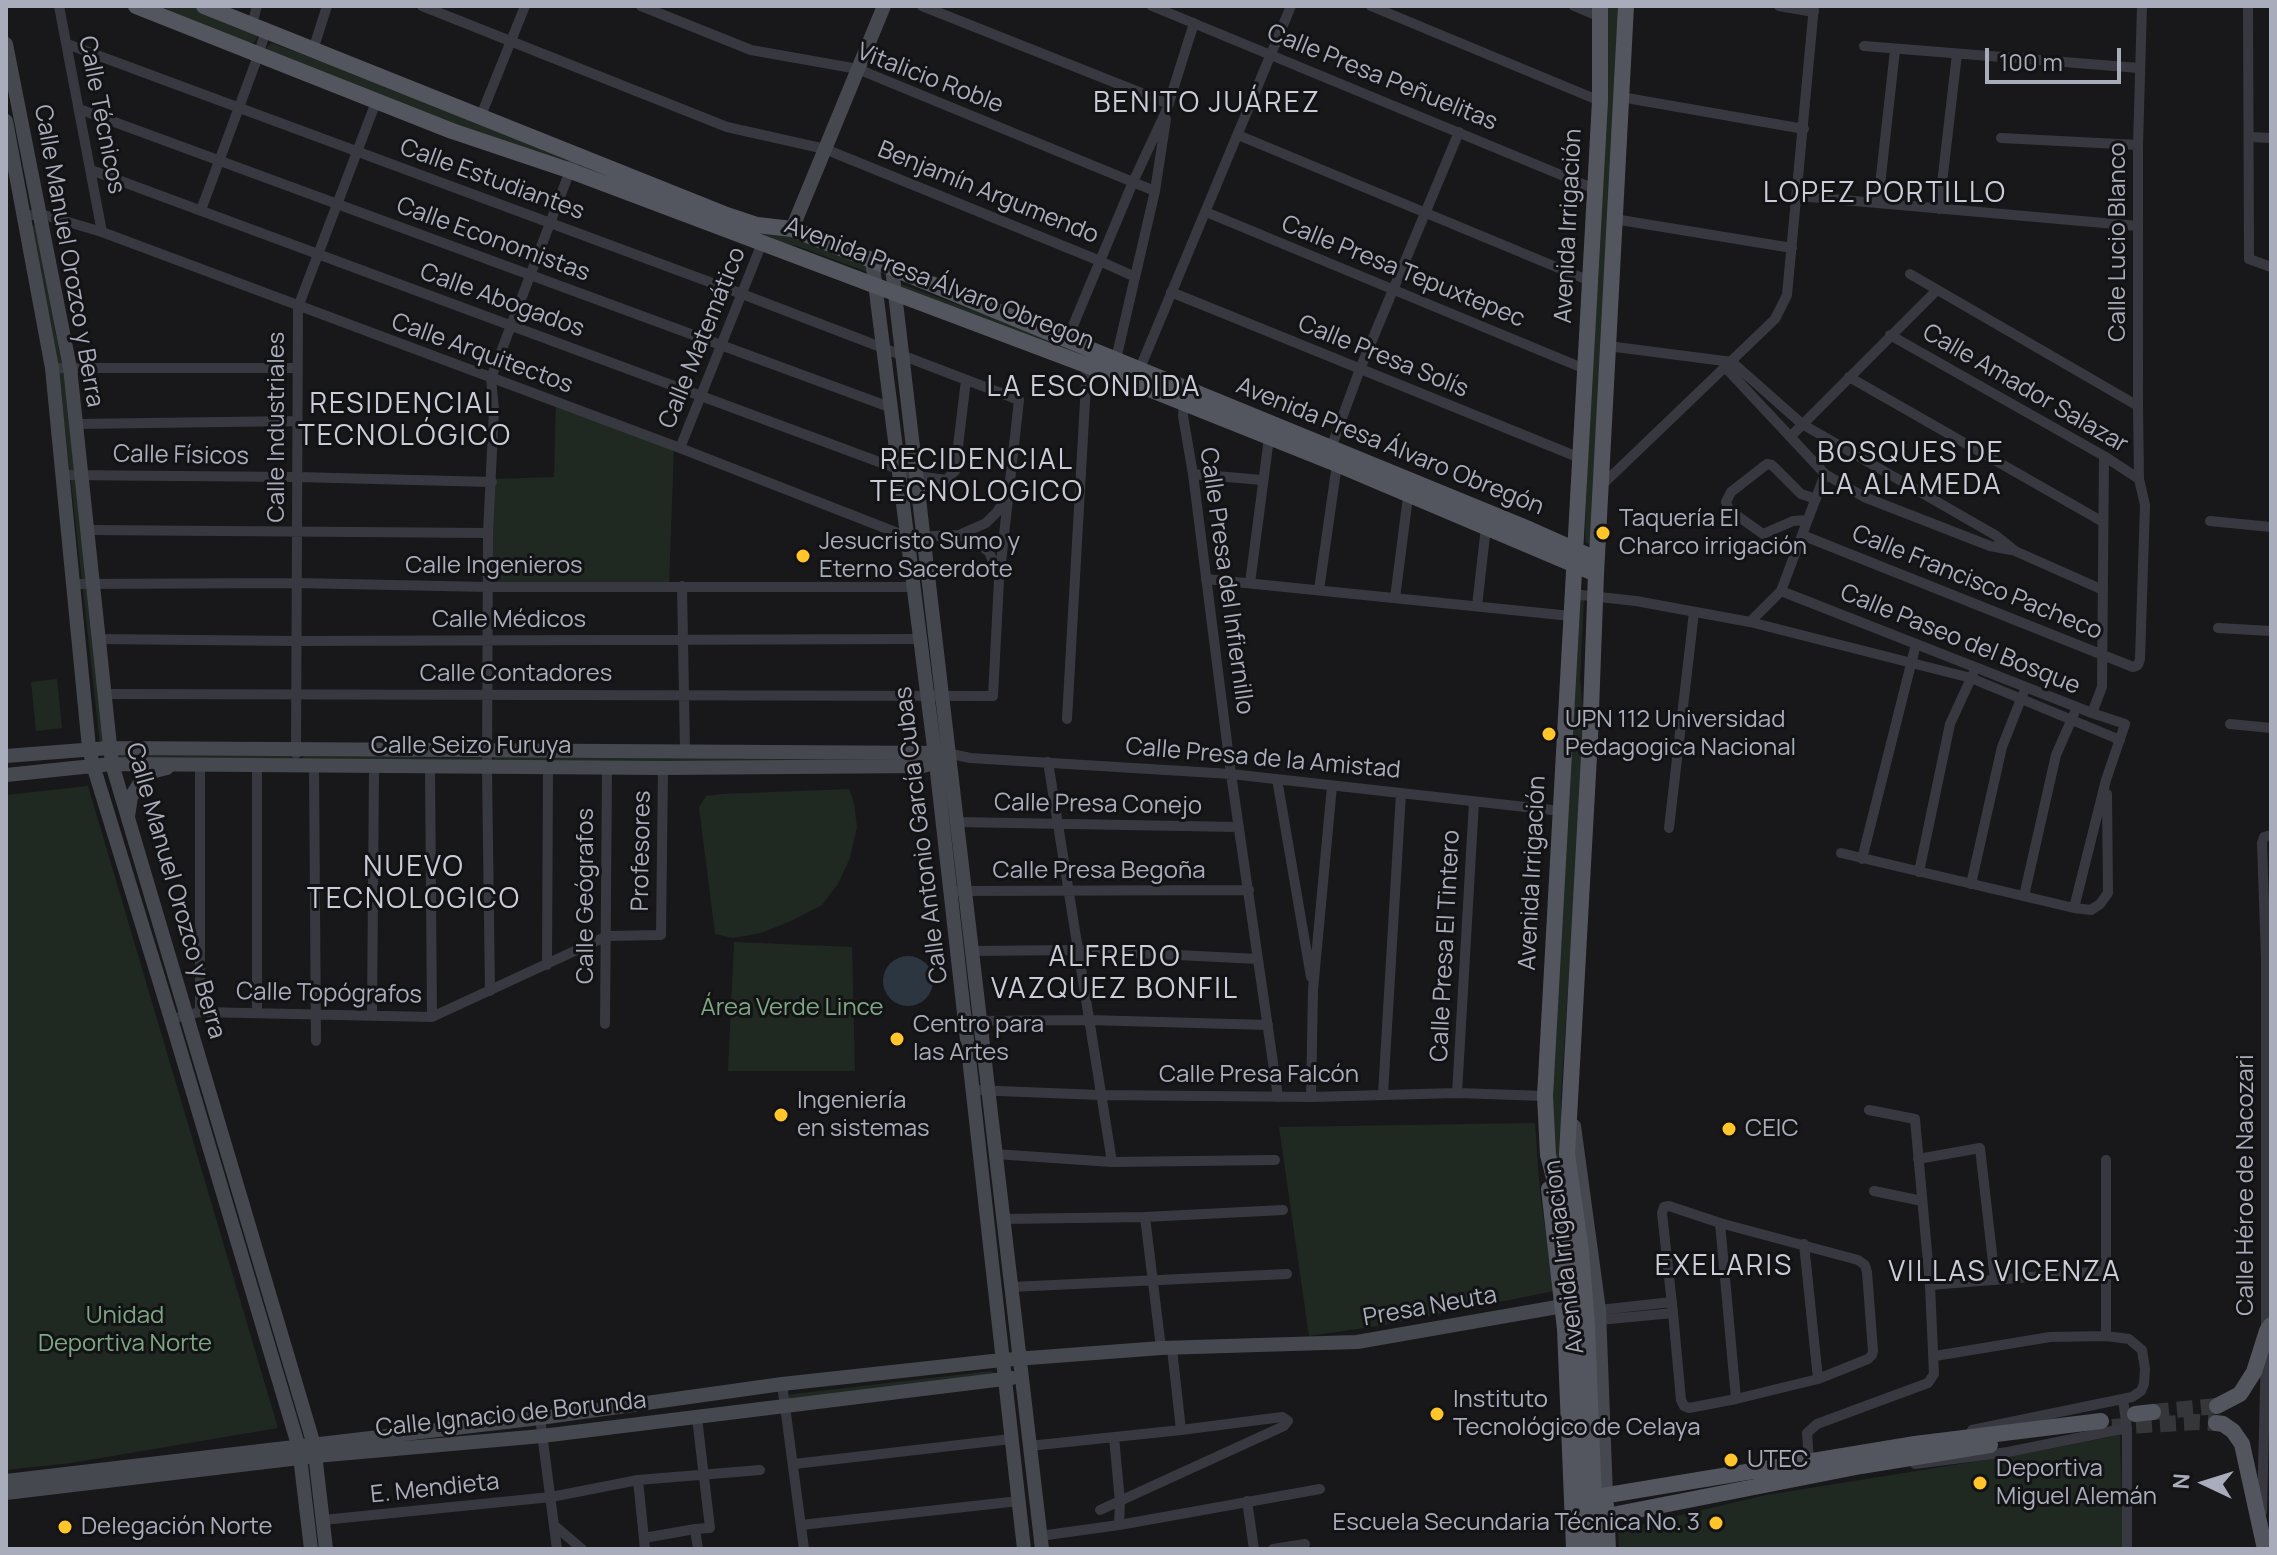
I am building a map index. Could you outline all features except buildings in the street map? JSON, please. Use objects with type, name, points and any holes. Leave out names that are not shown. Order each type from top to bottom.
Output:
[{"type":"main road","points":[[136,6],[258,56]]},
{"type":"main road","points":[[204,6],[480,118],[573,163]]},
{"type":"main road","name":"Avenida Irrigación","points":[[1604,1547],[1587,1326],[1575,1252],[1567,1154],[1626,6]]},
{"type":"main road","name":"Avenida Irrigación","points":[[1584,1549],[1575,1252],[1548,1155],[1545,1096],[1600,101],[1600,11]]},
{"type":"main road","name":"Avenida Presa Álvaro Obregon","points":[[258,56],[452,131],[573,163],[757,225],[792,229],[988,307]]},
{"type":"main road","name":"Avenida Presa Álvaro Obregon","points":[[573,163],[762,243],[1087,366],[1136,376],[1184,403],[1269,438],[1334,456],[1410,488],[1486,527],[1574,557]]},
{"type":"main road","name":"Avenida Presa Álvaro Obregón","points":[[988,307],[1116,359],[1136,376],[1334,456]]},
{"type":"main road","name":"Avenida Presa Álvaro Obregón","points":[[1410,488],[1550,538],[1574,557],[1596,566]]},
{"type":"main road","points":[[1550,538],[1576,518]]},
{"type":"main road","name":"Avenida Irrigacion","points":[[1548,1155],[1550,1210],[1563,1306],[1574,1549]]},
{"type":"main road","points":[[2263,1541],[2242,1444],[2217,1414],[2240,1394],[2254,1372],[2269,1328]]},
{"type":"main road","points":[[2131,1421],[2153,1412]]},
{"type":"main road","points":[[1572,1501],[1915,1444],[2102,1424],[1861,1466],[1607,1516]]},
{"type":"main road","name":"Avenida Irrigacion","points":[[1604,1547],[1606,1496]]},
{"type":"street","name":"Calle Técnicos","points":[[59,6],[102,232]]},
{"type":"street","points":[[201,210],[258,56],[257,6]]},
{"type":"street","points":[[313,50],[327,6]]},
{"type":"street","name":"Benjamín Argumendo","points":[[422,6],[727,127],[825,149],[1135,277]]},
{"type":"street","points":[[480,118],[525,6]]},
{"type":"street","name":"Vitalicio Roble","points":[[641,6],[751,50],[858,69],[1155,191]]},
{"type":"street","points":[[792,229],[884,6]]},
{"type":"street","points":[[922,6],[1168,107]]},
{"type":"street","name":"Calle Presa Peñuelitas","points":[[1152,6],[1595,189]]},
{"type":"street","points":[[1136,376],[1291,6]]},
{"type":"street","points":[[1371,6],[1600,101]]},
{"type":"street","points":[[1574,6],[1600,11]]},
{"type":"street","points":[[1600,488],[1775,319],[1787,295],[1814,9],[1779,6]]},
{"type":"street","name":"Calle Lucio Blanco","points":[[2138,665],[2145,505],[2139,479],[2138,406],[2138,145],[2142,6]]},
{"type":"street","points":[[2248,6],[2249,259],[2271,267]]},
{"type":"street","points":[[1067,340],[1168,107],[1194,23]]},
{"type":"street","name":"Calle Manuel Orozco y Berra","points":[[6,44],[70,368],[112,764],[193,1014],[307,1452],[323,1520],[326,1549]]},
{"type":"street","name":"Calle Estudiantes","points":[[67,44],[1019,400],[1008,495]]},
{"type":"street","points":[[1864,46],[2139,68]]},
{"type":"street","points":[[1878,203],[1895,50]]},
{"type":"street","points":[[1939,209],[1957,54]]},
{"type":"street","points":[[1621,97],[1804,129]]},
{"type":"street","name":"Calle Industriales","points":[[296,765],[298,307],[376,102]]},
{"type":"street","points":[[1116,359],[1155,191],[1168,107]]},
{"type":"street","name":"Calle Economistas","points":[[79,109],[892,408]]},
{"type":"street","name":"Calle Manuel Orozco y Berra","points":[[6,121],[52,368],[89,748],[307,1452],[311,1549]]},
{"type":"street","points":[[1319,590],[1334,456],[1360,369],[1459,132]]},
{"type":"street","points":[[1238,135],[1590,281]]},
{"type":"street","points":[[2249,137],[2271,138]]},
{"type":"street","points":[[2001,138],[2138,145]]},
{"type":"street","points":[[490,991],[487,769],[488,533],[494,410],[491,378],[573,163]]},
{"type":"street","name":"Calle Abogados","points":[[91,170],[917,476]]},
{"type":"street","points":[[1798,196],[2138,226]]},
{"type":"street","name":"Calle Presa Tepuxtepec","points":[[1206,212],[1585,369]]},
{"type":"street","name":"Calle Arquitectos","points":[[24,216],[41,214],[102,232],[680,448],[908,537],[959,535]]},
{"type":"street","points":[[1614,219],[1792,248]]},
{"type":"street","name":"Calle Matemático","points":[[680,448],[762,243]]},
{"type":"street","name":"Calle Antonio García Cubas","points":[[872,260],[921,639],[935,696],[956,822],[957,892],[971,951],[989,1090],[1041,1543],[1119,1525],[1320,1489]]},
{"type":"street","name":"Calle Antonio García Cubas","points":[[892,268],[924,537],[935,696]]},
{"type":"street","points":[[1910,274],[2138,406]]},
{"type":"street","points":[[1790,437],[1937,290]]},
{"type":"street","name":"Calle Presa Solís","points":[[1171,292],[1580,458]]},
{"type":"street","name":"Calle Amador Salazar","points":[[1890,335],[2139,479]]},
{"type":"street","points":[[1608,346],[1727,363],[1802,424],[1995,535],[2015,551]]},
{"type":"street","points":[[1727,363],[1825,474],[1864,497],[1990,546],[2015,551],[2103,590]]},
{"type":"street","points":[[1067,719],[1087,366]]},
{"type":"street","points":[[52,368],[297,368]]},
{"type":"street","points":[[1849,377],[2103,522]]},
{"type":"street","points":[[917,476],[946,480],[955,471],[966,380]]},
{"type":"street","name":"Calle Presa del Infiernillo","points":[[1184,403],[1183,416],[1231,774],[1278,1097]]},
{"type":"street","points":[[76,424],[297,421]]},
{"type":"street","points":[[1250,583],[1269,438]]},
{"type":"street","points":[[2092,713],[2102,687],[2104,456]]},
{"type":"street","points":[[1807,520],[1793,521],[1763,534],[1729,510],[1726,502],[1731,492],[1767,464],[1772,465],[1801,494],[1816,499]]},
{"type":"street","points":[[1193,474],[1262,480]]},
{"type":"street","points":[[1750,622],[1781,591],[1825,474]]},
{"type":"street","name":"Calle Físicos","points":[[62,475],[492,482]]},
{"type":"street","points":[[1395,598],[1410,488]]},
{"type":"street","points":[[959,535],[986,523],[1008,495]]},
{"type":"street","points":[[999,580],[1008,495]]},
{"type":"street","points":[[2210,521],[2271,527]]},
{"type":"street","points":[[1477,606],[1486,527]]},
{"type":"street","points":[[87,530],[488,533]]},
{"type":"street","points":[[959,535],[975,541],[989,552],[999,580]]},
{"type":"street","name":"Calle Francisco Pacheco","points":[[1802,535],[2133,667],[2138,665]]},
{"type":"street","points":[[1206,579],[1571,616]]},
{"type":"street","name":"Calle Contadores","points":[[104,694],[993,696],[999,580]]},
{"type":"street","name":"Calle Ingenieros","points":[[73,584],[914,587]]},
{"type":"street","points":[[682,586],[685,750]]},
{"type":"street","name":"Calle Paseo del Bosque","points":[[1572,594],[1595,595],[1750,622],[1910,663],[1973,673],[2026,687],[2125,724],[2120,740],[2021,699],[1973,673],[1916,644],[1781,591]]},
{"type":"street","points":[[1669,828],[1694,612]]},
{"type":"street","points":[[2218,628],[2271,631]]},
{"type":"street","name":"Calle Médicos","points":[[98,639],[921,639]]},
{"type":"street","points":[[1862,859],[1916,644]]},
{"type":"street","points":[[1919,872],[1950,724],[1973,673]]},
{"type":"street","points":[[1971,884],[2002,747],[2026,687]]},
{"type":"street","points":[[2024,896],[2056,755],[2077,708]]},
{"type":"street","points":[[2230,724],[2271,728]]},
{"type":"street","points":[[2074,908],[2106,780],[2120,740]]},
{"type":"street","name":"Calle Seizo Furuya","points":[[6,756],[89,748],[296,748],[685,750],[945,757]]},
{"type":"street","name":"Calle Antonio García Cubas","points":[[945,757],[973,1090],[1024,1549]]},
{"type":"street","name":"Calle Presa de la Amistad","points":[[945,757],[1231,774],[1561,811]]},
{"type":"street","name":"Calle Seizo Furuya","points":[[6,775],[112,764],[487,769],[923,766],[945,757]]},
{"type":"street","points":[[1048,762],[1112,1162]]},
{"type":"street","points":[[128,820],[131,797],[141,781],[155,771],[178,765]]},
{"type":"street","points":[[257,765],[257,1013]]},
{"type":"street","points":[[193,1014],[200,766]]},
{"type":"street","points":[[314,766],[316,1041]]},
{"type":"street","points":[[372,1014],[374,767]]},
{"type":"street","points":[[430,768],[432,1017]]},
{"type":"street","points":[[547,965],[548,768]]},
{"type":"street","name":"Calle Geógrafos","points":[[605,1024],[607,768]]},
{"type":"street","name":"Profesores","points":[[661,935],[663,768]]},
{"type":"street","points":[[1277,779],[1313,990]]},
{"type":"street","points":[[1841,853],[2091,910],[2108,893],[2106,780]]},
{"type":"street","points":[[1311,1097],[1313,990],[1332,786]]},
{"type":"street","points":[[1383,1094],[1401,793]]},
{"type":"street","name":"Calle Presa El Tintero","points":[[1457,1093],[1474,802]]},
{"type":"street","name":"Calle Presa Conejo","points":[[956,822],[1239,827]]},
{"type":"street","name":"Calle Héroe de Nacozari","points":[[2263,1541],[2269,1274],[2268,886],[2262,843],[2268,836]]},
{"type":"street","name":"Calle Presa Begoña","points":[[957,892],[1249,890]]},
{"type":"street","name":"Calle Topógrafos","points":[[171,1019],[193,1014],[257,1013],[432,1017],[607,936],[661,935]]},
{"type":"street","points":[[971,951],[1078,950],[1258,959]]},
{"type":"street","points":[[979,1021],[1088,1020],[1268,1025]]},
{"type":"street","name":"Avenida Irrigacion","points":[[1571,1088],[1599,1315],[1606,1496]]},
{"type":"street","name":"Calle Presa Falcón","points":[[973,1090],[1278,1097],[1457,1093],[1545,1096]]},
{"type":"street","points":[[1809,1461],[1807,1433],[1817,1424],[1928,1383],[1934,1374],[1930,1285],[1915,1119],[1869,1110]]},
{"type":"street","points":[[1918,1159],[1980,1148],[1995,1280]]},
{"type":"street","points":[[995,1154],[1112,1162],[1275,1160]]},
{"type":"street","points":[[2106,1160],[2106,1336]]},
{"type":"street","points":[[1874,1191],[1922,1201]]},
{"type":"street","points":[[1664,1207],[1804,1244],[1858,1260],[1865,1265],[1872,1355],[1818,1379],[1736,1399],[1689,1408],[1684,1406],[1662,1213],[1664,1207]]},
{"type":"street","points":[[1004,1219],[1145,1217],[1283,1210]]},
{"type":"street","points":[[1145,1217],[1153,1280],[1181,1430]]},
{"type":"street","points":[[1720,1223],[1736,1399]]},
{"type":"street","points":[[1804,1244],[1818,1379]]},
{"type":"street","points":[[1930,1285],[2105,1271]]},
{"type":"street","points":[[1011,1287],[1287,1274]]},
{"type":"street","name":"Presa Neuta","points":[[1167,1348],[1357,1342],[1563,1306]]},
{"type":"street","points":[[1599,1315],[1673,1308]]},
{"type":"street","points":[[1915,1444],[1942,1435],[2123,1400],[2141,1391],[2144,1384],[2142,1350],[2129,1339],[2106,1336],[2050,1337],[1935,1356]]},
{"type":"street","name":"Calle Ignacio de Borunda","points":[[6,1493],[782,1384],[1002,1360],[1167,1348]]},
{"type":"street","name":"Calle Ignacio de Borunda","points":[[6,1481],[307,1452],[542,1436],[1021,1376]]},
{"type":"street","points":[[782,1384],[804,1549]]},
{"type":"street","points":[[2123,1400],[2131,1421],[2127,1549]]},
{"type":"street","points":[[1029,1446],[1282,1417],[1288,1421],[1284,1426],[1100,1510]]},
{"type":"street","points":[[540,1418],[557,1549]]},
{"type":"street","points":[[638,1480],[644,1544],[695,1529],[710,1528],[697,1418]]},
{"type":"street","points":[[1861,1466],[1920,1464],[1979,1457],[2131,1421]]},
{"type":"street","points":[[1114,1437],[1119,1525]]},
{"type":"street","points":[[794,1464],[1011,1439]]},
{"type":"street","points":[[1570,1449],[1576,1460],[1585,1466],[1598,1465],[1604,1459]]},
{"type":"street","name":"E. Mendieta","points":[[323,1520],[551,1497],[638,1480],[760,1470]]},
{"type":"street","points":[[801,1525],[1019,1501]]},
{"type":"street","points":[[1247,1501],[1254,1549]]},
{"type":"street","points":[[555,1526],[582,1549]]},
{"type":"street","points":[[695,1529],[698,1549]]},
{"type":"street","points":[[1273,1549],[1305,1544]]},
{"type":"green space","points":[[141,6],[194,6],[258,33],[255,42],[251,43]]},
{"type":"green space","points":[[1607,6],[1619,6],[1592,542],[1588,544],[1585,541],[1587,462]]},
{"type":"green space","points":[[272,43],[866,264],[867,272],[797,246],[775,242],[426,115],[267,52],[267,47]]},
{"type":"green space","points":[[35,225],[64,377],[104,741],[100,745],[59,373],[32,226]]},
{"type":"green space","points":[[901,284],[986,315],[1129,372],[902,290]]},
{"type":"green space","points":[[556,402],[674,446],[669,586],[489,585],[490,479],[554,477]]},
{"type":"green space","points":[[1584,598],[1580,679],[1583,756],[1561,1096],[1562,1193],[1551,1136],[1555,1025],[1579,599]]},
{"type":"green space","points":[[57,679],[62,728],[36,731],[31,682]]},
{"type":"green space","points":[[119,755],[294,758],[291,761],[117,758]]},
{"type":"green space","points":[[304,756],[481,758],[485,760],[301,759]]},
{"type":"green space","points":[[495,757],[924,759],[927,761],[495,762]]},
{"type":"green space","name":"Unidad Deportiva Norte","points":[[88,786],[278,1428],[71,1463],[6,1470],[6,795]]},
{"type":"green space","points":[[849,789],[857,827],[850,858],[838,884],[822,905],[761,933],[733,938],[715,934],[699,807],[706,796]]},
{"type":"green space","name":"Área Verde Lince","points":[[734,942],[852,947],[855,1071],[728,1071]]},
{"type":"green space","points":[[1535,1123],[1540,1193],[1554,1291],[1385,1325],[1309,1336],[1279,1127]]},
{"type":"green space","points":[[991,1371],[997,1374],[787,1401],[785,1395]]},
{"type":"green space","name":"Deportiva Miguel Alemán","points":[[2120,1435],[2123,1549],[1619,1549],[1618,1530],[1766,1495],[2029,1453]]},
{"type":"shaded area","points":[[908,956],[926,963],[933,981],[926,999],[908,1006],[890,999],[883,981],[890,963]]},
{"type":"tunnel","points":[[2153,1412],[2217,1406]]},
{"type":"tunnel","points":[[2112,1427],[2216,1423]]},
{"type":"place","name":"Taquería El Charco irrigación","points":[[1603,533]]},
{"type":"place","name":"Jesucristo Sumo y Eterno Sacerdote","points":[[803,556]]},
{"type":"place","name":"UPN 112 Universidad Pedagogica Nacional","points":[[1549,734]]},
{"type":"place","name":"Centro para las Artes","points":[[897,1039]]},
{"type":"place","name":"Ingeniería en sistemas","points":[[781,1115]]},
{"type":"place","name":"CEIC","points":[[1729,1129]]},
{"type":"place","name":"Instituto Tecnológico de Celaya","points":[[1437,1414]]},
{"type":"place","name":"UTEC","points":[[1731,1460]]},
{"type":"place","name":"Deportiva Miguel Alemán","points":[[1980,1483]]},
{"type":"place","name":"Escuela Secundaria Técnica No. 3","points":[[1716,1523]]},
{"type":"place","name":"Delegación Norte","points":[[65,1527]]},
{"type":"district","name":"BENITO JUÁREZ","points":[[1207,104]]},
{"type":"district","name":"LOPEZ PORTILLO","points":[[1885,194]]},
{"type":"district","name":"LA ESCONDIDA","points":[[1094,388]]},
{"type":"district","name":"RESIDENCIAL TECNOLÓGICO","points":[[405,421]]},
{"type":"district","name":"BOSQUES DE LA ALAMEDA","points":[[1911,470]]},
{"type":"district","name":"RECIDENCIAL TECNOLOGICO","points":[[977,477]]},
{"type":"district","name":"NUEVO TECNOLOGICO","points":[[414,884]]},
{"type":"district","name":"ALFREDO VAZQUEZ BONFIL","points":[[1115,974]]},
{"type":"district","name":"EXELARIS","points":[[1724,1267]]},
{"type":"district","name":"VILLAS VICENZA","points":[[2005,1273]]}]
